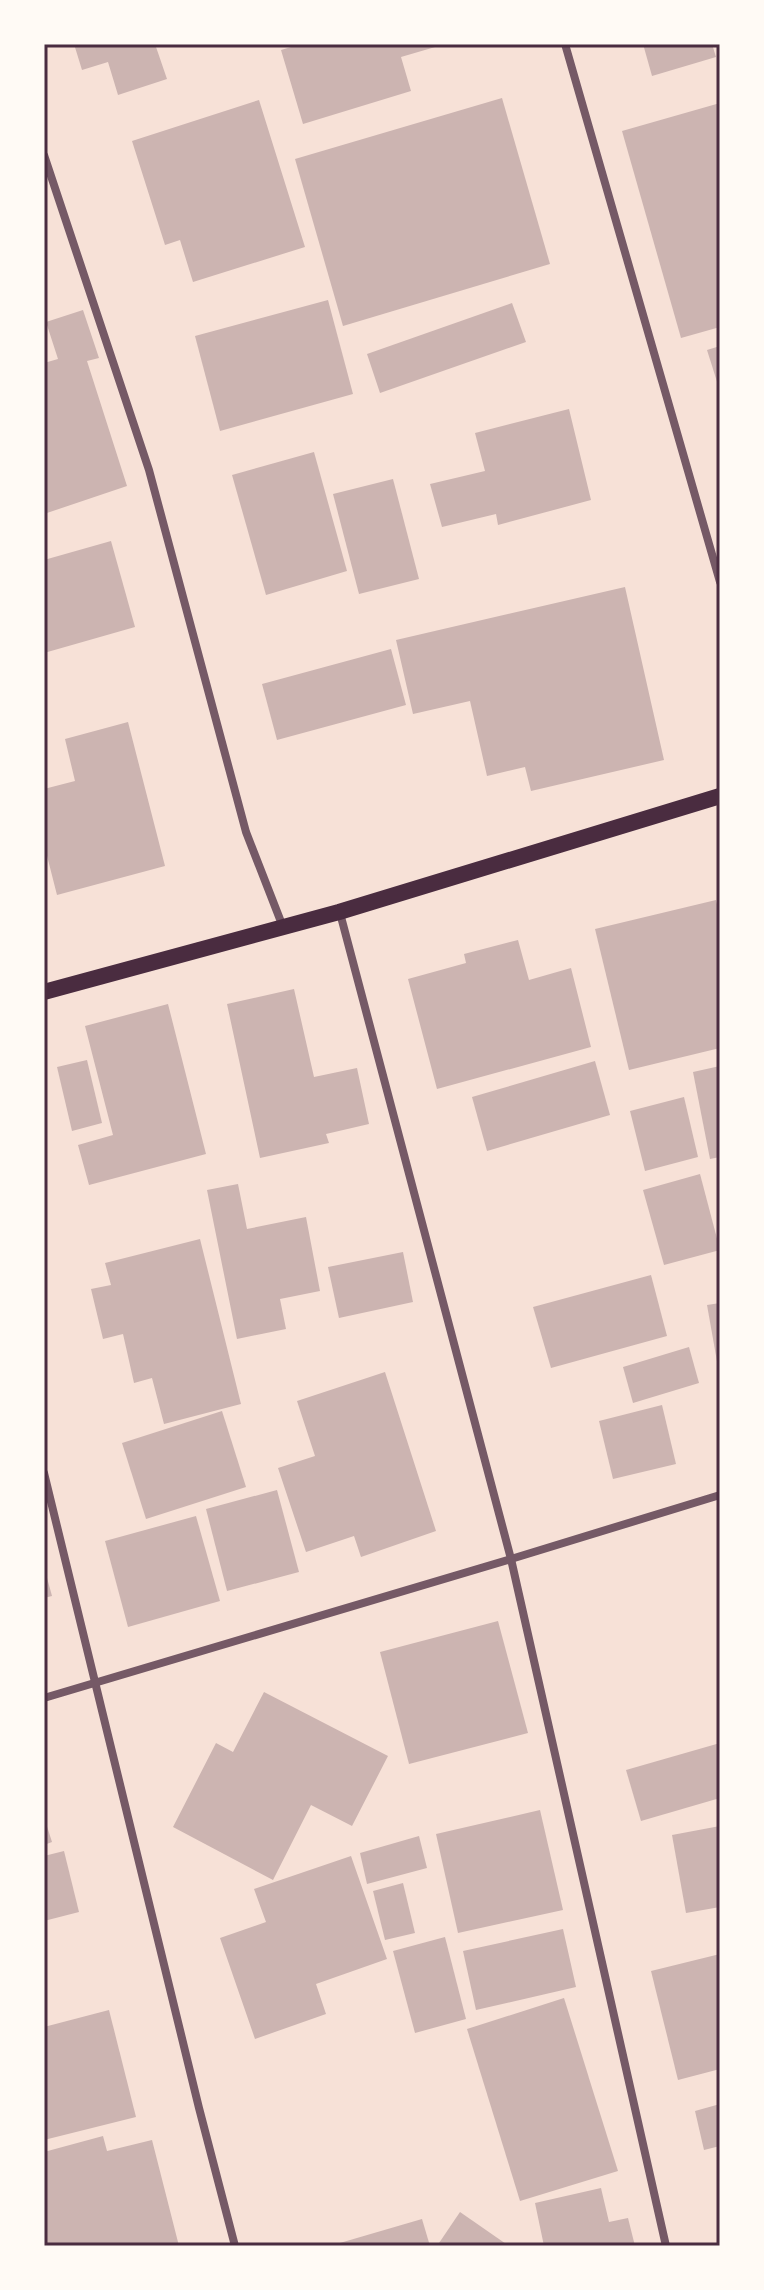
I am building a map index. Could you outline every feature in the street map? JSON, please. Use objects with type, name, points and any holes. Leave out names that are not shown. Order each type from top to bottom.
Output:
[{"type":"main road","points":[[44,992],[339,912],[720,796]]},
{"type":"street","points":[[565,44],[720,582]]},
{"type":"street","points":[[44,155],[149,470],[246,832],[283,927]]},
{"type":"street","points":[[339,912],[511,1559],[666,2246]]},
{"type":"street","points":[[44,1473],[235,2246]]},
{"type":"street","points":[[44,1698],[720,1495]]},
{"type":"building","points":[[74,44],[155,44],[167,79],[118,95],[108,62],[82,70]]},
{"type":"building","points":[[301,44],[442,45],[401,57],[411,91],[303,124],[281,50]]},
{"type":"building","points":[[643,44],[712,44],[716,57],[652,76]]},
{"type":"building","points":[[502,98],[550,264],[343,326],[295,159]]},
{"type":"building","points":[[259,100],[305,247],[193,282],[180,240],[165,245],[132,141]]},
{"type":"building","points":[[720,103],[720,327],[681,338],[622,131]]},
{"type":"building","points":[[328,300],[353,394],[220,431],[195,336]]},
{"type":"building","points":[[512,303],[526,342],[380,393],[367,354]]},
{"type":"building","points":[[83,310],[99,358],[87,361],[127,486],[44,514],[44,363],[58,359],[46,322]]},
{"type":"building","points":[[720,346],[720,388],[719,388],[707,350]]},
{"type":"building","points":[[569,409],[591,500],[498,525],[496,514],[442,527],[430,484],[485,471],[475,433]]},
{"type":"building","points":[[314,452],[347,571],[266,595],[232,475]]},
{"type":"building","points":[[393,479],[419,579],[359,594],[333,494]]},
{"type":"building","points":[[111,541],[135,627],[44,653],[44,560]]},
{"type":"building","points":[[625,587],[664,760],[531,791],[525,767],[487,776],[470,701],[413,714],[396,640]]},
{"type":"building","points":[[391,649],[406,705],[277,740],[262,684]]},
{"type":"building","points":[[128,722],[165,866],[57,895],[44,844],[44,789],[75,781],[65,739]]},
{"type":"building","points":[[716,900],[720,917],[720,1048],[629,1070],[595,929]]},
{"type":"building","points":[[518,940],[529,980],[571,968],[591,1047],[437,1089],[408,979],[466,963],[464,954]]},
{"type":"building","points":[[294,989],[314,1077],[357,1068],[369,1124],[326,1134],[329,1143],[260,1158],[227,1004]]},
{"type":"building","points":[[168,1004],[206,1154],[89,1185],[78,1145],[113,1135],[85,1026]]},
{"type":"building","points":[[87,1060],[102,1123],[72,1131],[57,1067]]},
{"type":"building","points":[[595,1061],[610,1115],[487,1151],[472,1097]]},
{"type":"building","points":[[720,1066],[720,1157],[710,1159],[693,1072]]},
{"type":"building","points":[[684,1097],[698,1157],[645,1171],[630,1111]]},
{"type":"building","points":[[700,1174],[720,1250],[664,1265],[643,1190]]},
{"type":"building","points":[[238,1184],[247,1229],[306,1217],[320,1291],[280,1299],[286,1329],[237,1339],[207,1190]]},
{"type":"building","points":[[200,1239],[241,1404],[164,1424],[152,1378],[134,1383],[123,1334],[103,1339],[91,1289],[111,1285],[105,1263]]},
{"type":"building","points":[[403,1252],[413,1302],[339,1318],[328,1267]]},
{"type":"building","points":[[651,1275],[667,1336],[551,1368],[533,1307]]},
{"type":"building","points":[[720,1303],[720,1366],[718,1367],[707,1305]]},
{"type":"building","points":[[689,1347],[699,1383],[633,1403],[623,1367]]},
{"type":"building","points":[[385,1372],[436,1531],[361,1557],[354,1536],[306,1552],[278,1468],[315,1456],[297,1401]]},
{"type":"building","points":[[662,1405],[676,1464],[613,1479],[599,1421]]},
{"type":"building","points":[[222,1411],[246,1487],[146,1519],[122,1443]]},
{"type":"building","points":[[277,1490],[299,1572],[227,1591],[206,1509]]},
{"type":"building","points":[[196,1516],[220,1601],[128,1627],[105,1541]]},
{"type":"building","points":[[44,1567],[52,1596],[44,1598]]},
{"type":"building","points":[[498,1621],[528,1733],[409,1764],[380,1652]]},
{"type":"building","points":[[264,1692],[388,1756],[352,1826],[311,1805],[273,1880],[173,1827],[216,1743],[233,1752]]},
{"type":"building","points":[[720,1743],[720,1798],[641,1821],[626,1770]]},
{"type":"building","points":[[540,1810],[563,1910],[458,1933],[436,1834]]},
{"type":"building","points":[[44,1817],[52,1842],[44,1845]]},
{"type":"building","points":[[720,1826],[720,1907],[686,1913],[672,1835]]},
{"type":"building","points":[[419,1836],[427,1868],[367,1884],[360,1853]]},
{"type":"building","points":[[64,1851],[79,1912],[44,1921],[44,1856]]},
{"type":"building","points":[[351,1856],[387,1959],[316,1984],[326,2014],[255,2039],[220,1938],[266,1922],[254,1889]]},
{"type":"building","points":[[403,1883],[415,1933],[385,1940],[373,1891]]},
{"type":"building","points":[[563,1929],[576,1987],[476,2010],[463,1951]]},
{"type":"building","points":[[445,1937],[466,2019],[415,2033],[393,1951]]},
{"type":"building","points":[[720,1954],[720,2069],[678,2080],[651,1971]]},
{"type":"building","points":[[564,1998],[618,2171],[520,2201],[467,2029]]},
{"type":"building","points":[[109,2010],[136,2117],[44,2140],[44,2027]]},
{"type":"building","points":[[720,2104],[720,2146],[704,2150],[695,2111]]},
{"type":"building","points":[[103,2136],[107,2151],[152,2140],[179,2246],[44,2246],[44,2152]]},
{"type":"building","points":[[601,2188],[609,2222],[628,2218],[635,2246],[544,2246],[535,2203]]},
{"type":"building","points":[[460,2212],[509,2246],[437,2246]]},
{"type":"building","points":[[422,2219],[430,2246],[333,2246],[333,2245]]}]
